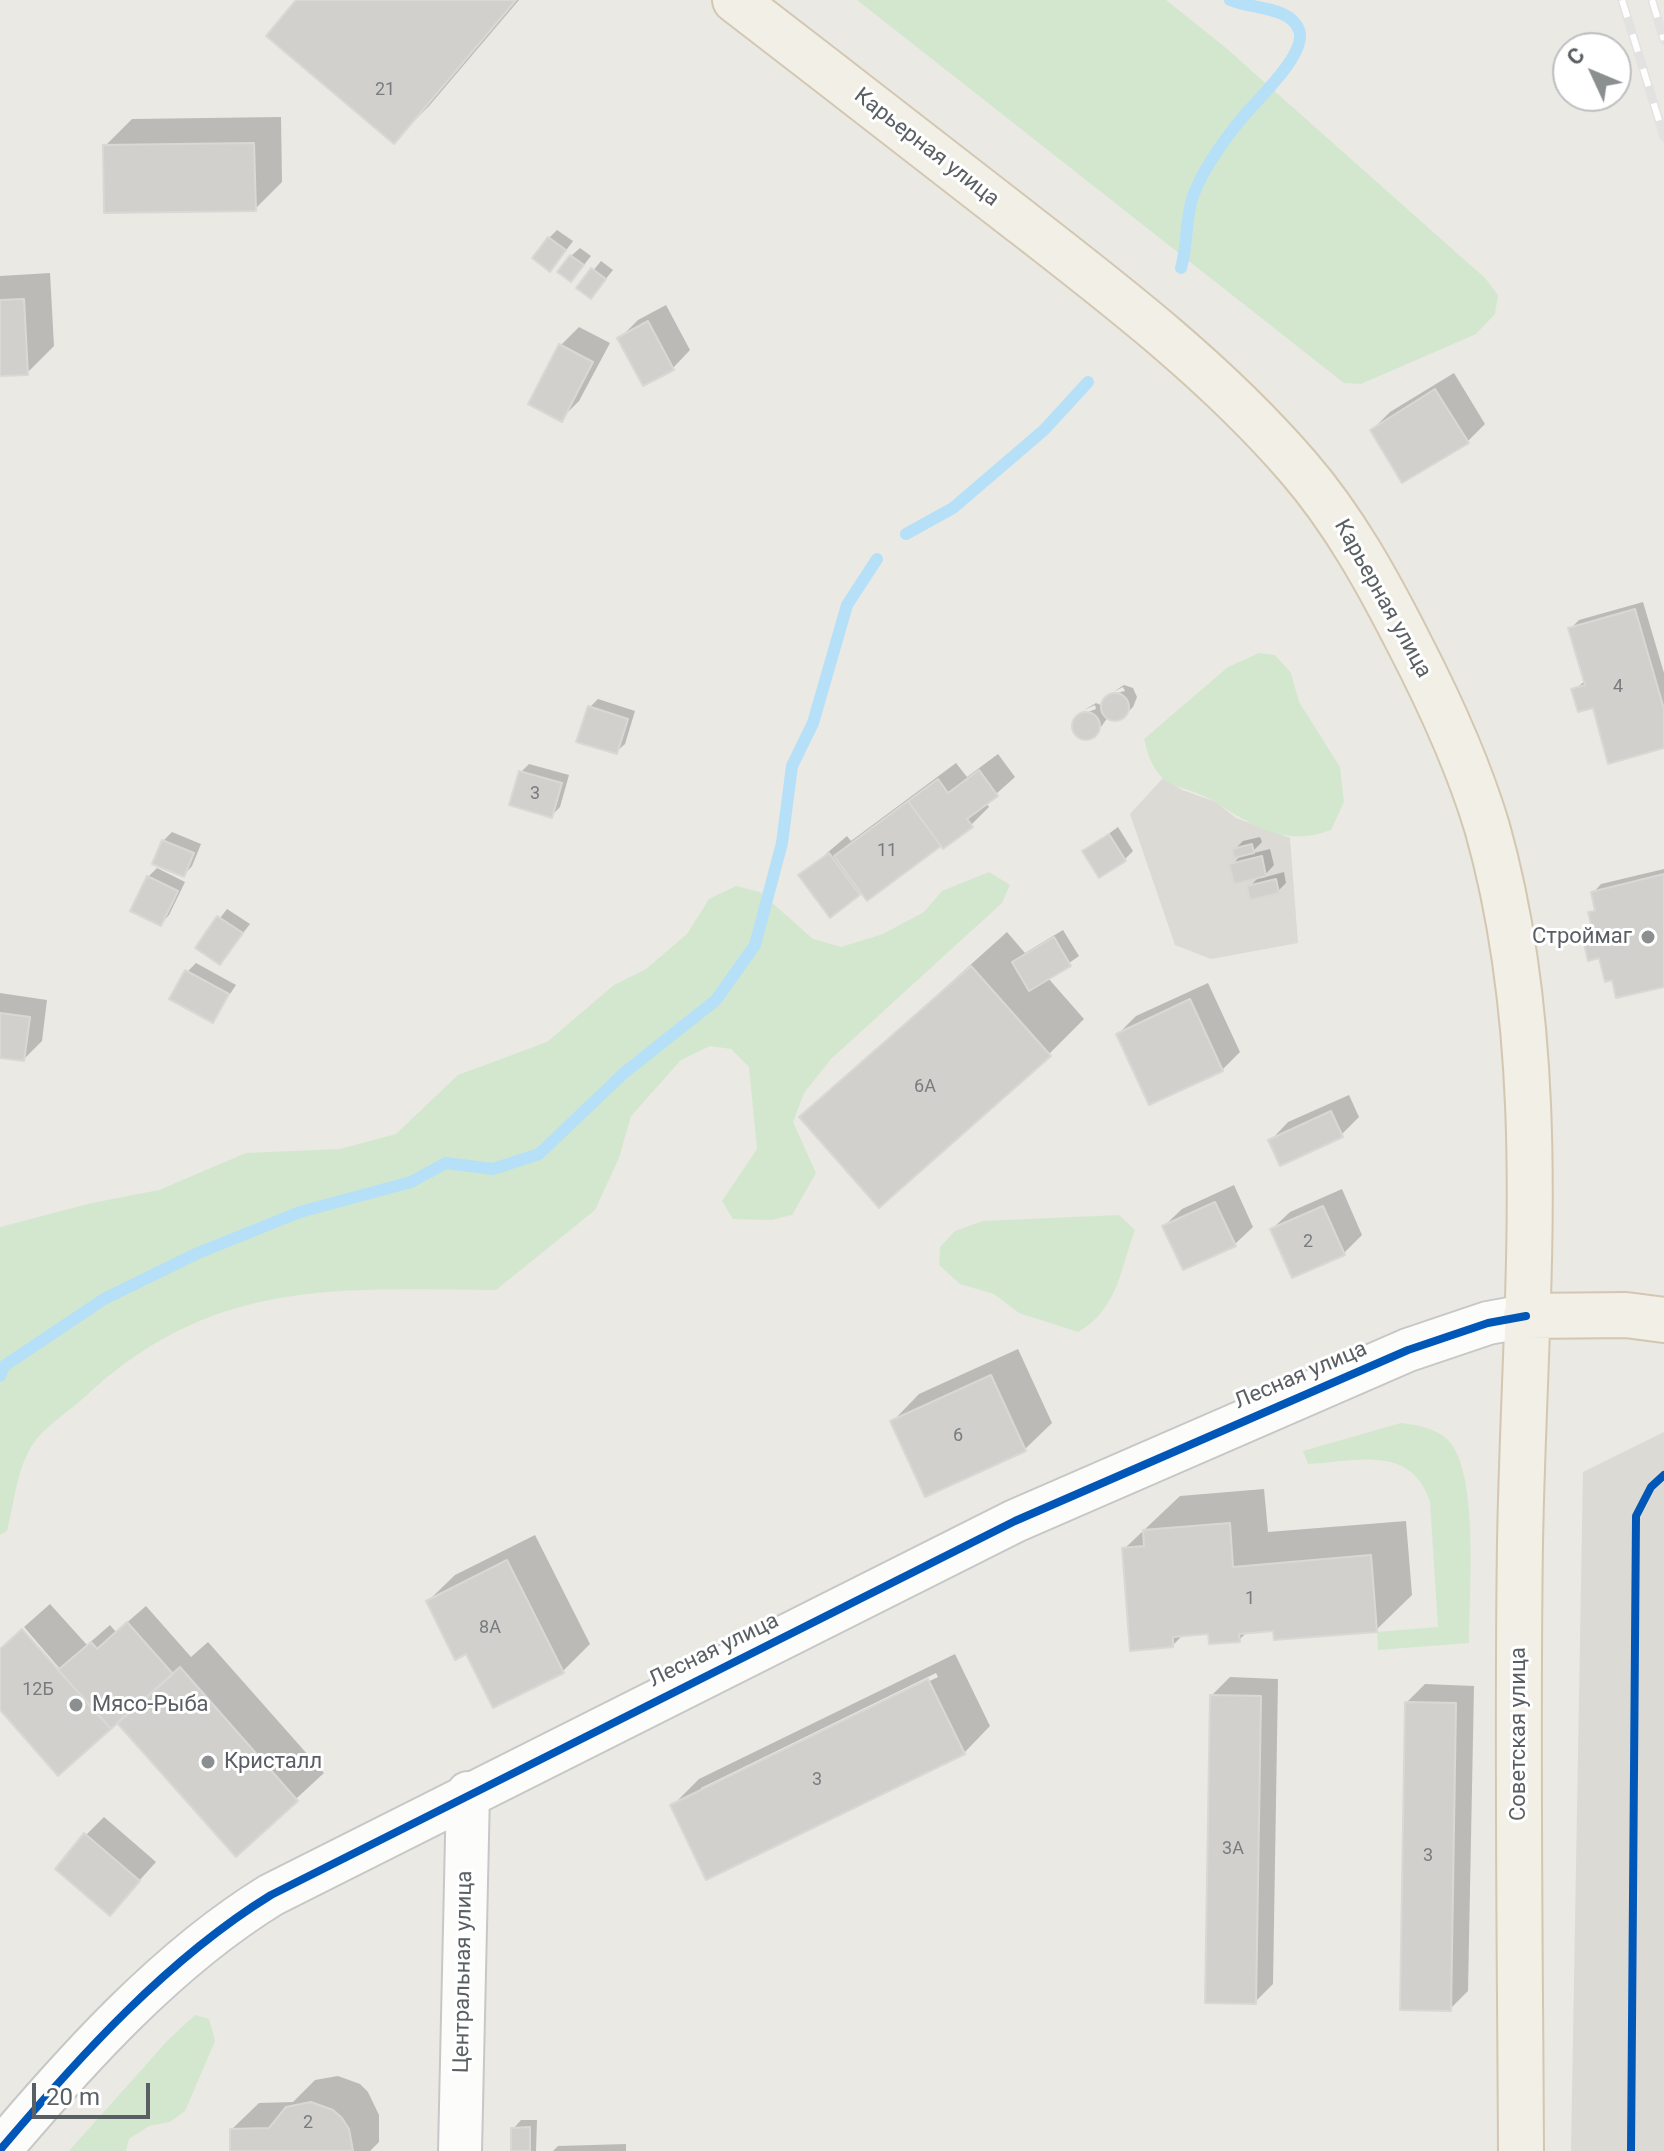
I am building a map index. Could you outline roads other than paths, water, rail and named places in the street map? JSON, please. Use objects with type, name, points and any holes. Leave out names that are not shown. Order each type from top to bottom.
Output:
[{"type":"main road","name":"Карьерная улица","points":[[735,0],[1096,279],[1166,338],[1297,466],[1366,563],[1453,735],[1485,822],[1501,882],[1526,1050],[1529,1220],[1526,1316]]},
{"type":"main road","points":[[1526,1316],[1626,1315],[1664,1320]]},
{"type":"main road","name":"Советская улица","points":[[1521,2151],[1518,1665],[1526,1316]]},
{"type":"street","name":"Лесная улица","points":[[2,2145],[64,2074],[118,2020],[239,1914],[468,1793],[1015,1521],[1408,1350],[1488,1323],[1526,1316]]},
{"type":"street","name":"Центральная улица","points":[[460,2151],[468,1793]]},
{"type":"waterway","points":[[1181,268],[1190,204],[1202,176],[1235,127],[1289,63],[1300,40],[1299,30],[1287,16],[1230,0]]},
{"type":"waterway","points":[[906,534],[953,508],[1044,430],[1088,382]]},
{"type":"waterway","points":[[0,1376],[4,1366],[104,1299],[198,1253],[300,1212],[411,1182],[446,1163],[493,1169],[539,1154],[624,1073],[716,1000],[755,945],[782,843],[792,766],[813,723],[847,605],[877,559]]},
{"type":"railway","points":[[1622,0],[1664,137]]},
{"type":"railway","points":[[1652,0],[1664,40]]},
{"type":"place","name":"Строймаг","points":[[1648,937]]},
{"type":"place","name":"Мясо-Рыба","points":[[76,1705]]},
{"type":"place","name":"Кристалл","points":[[208,1762]]}]
